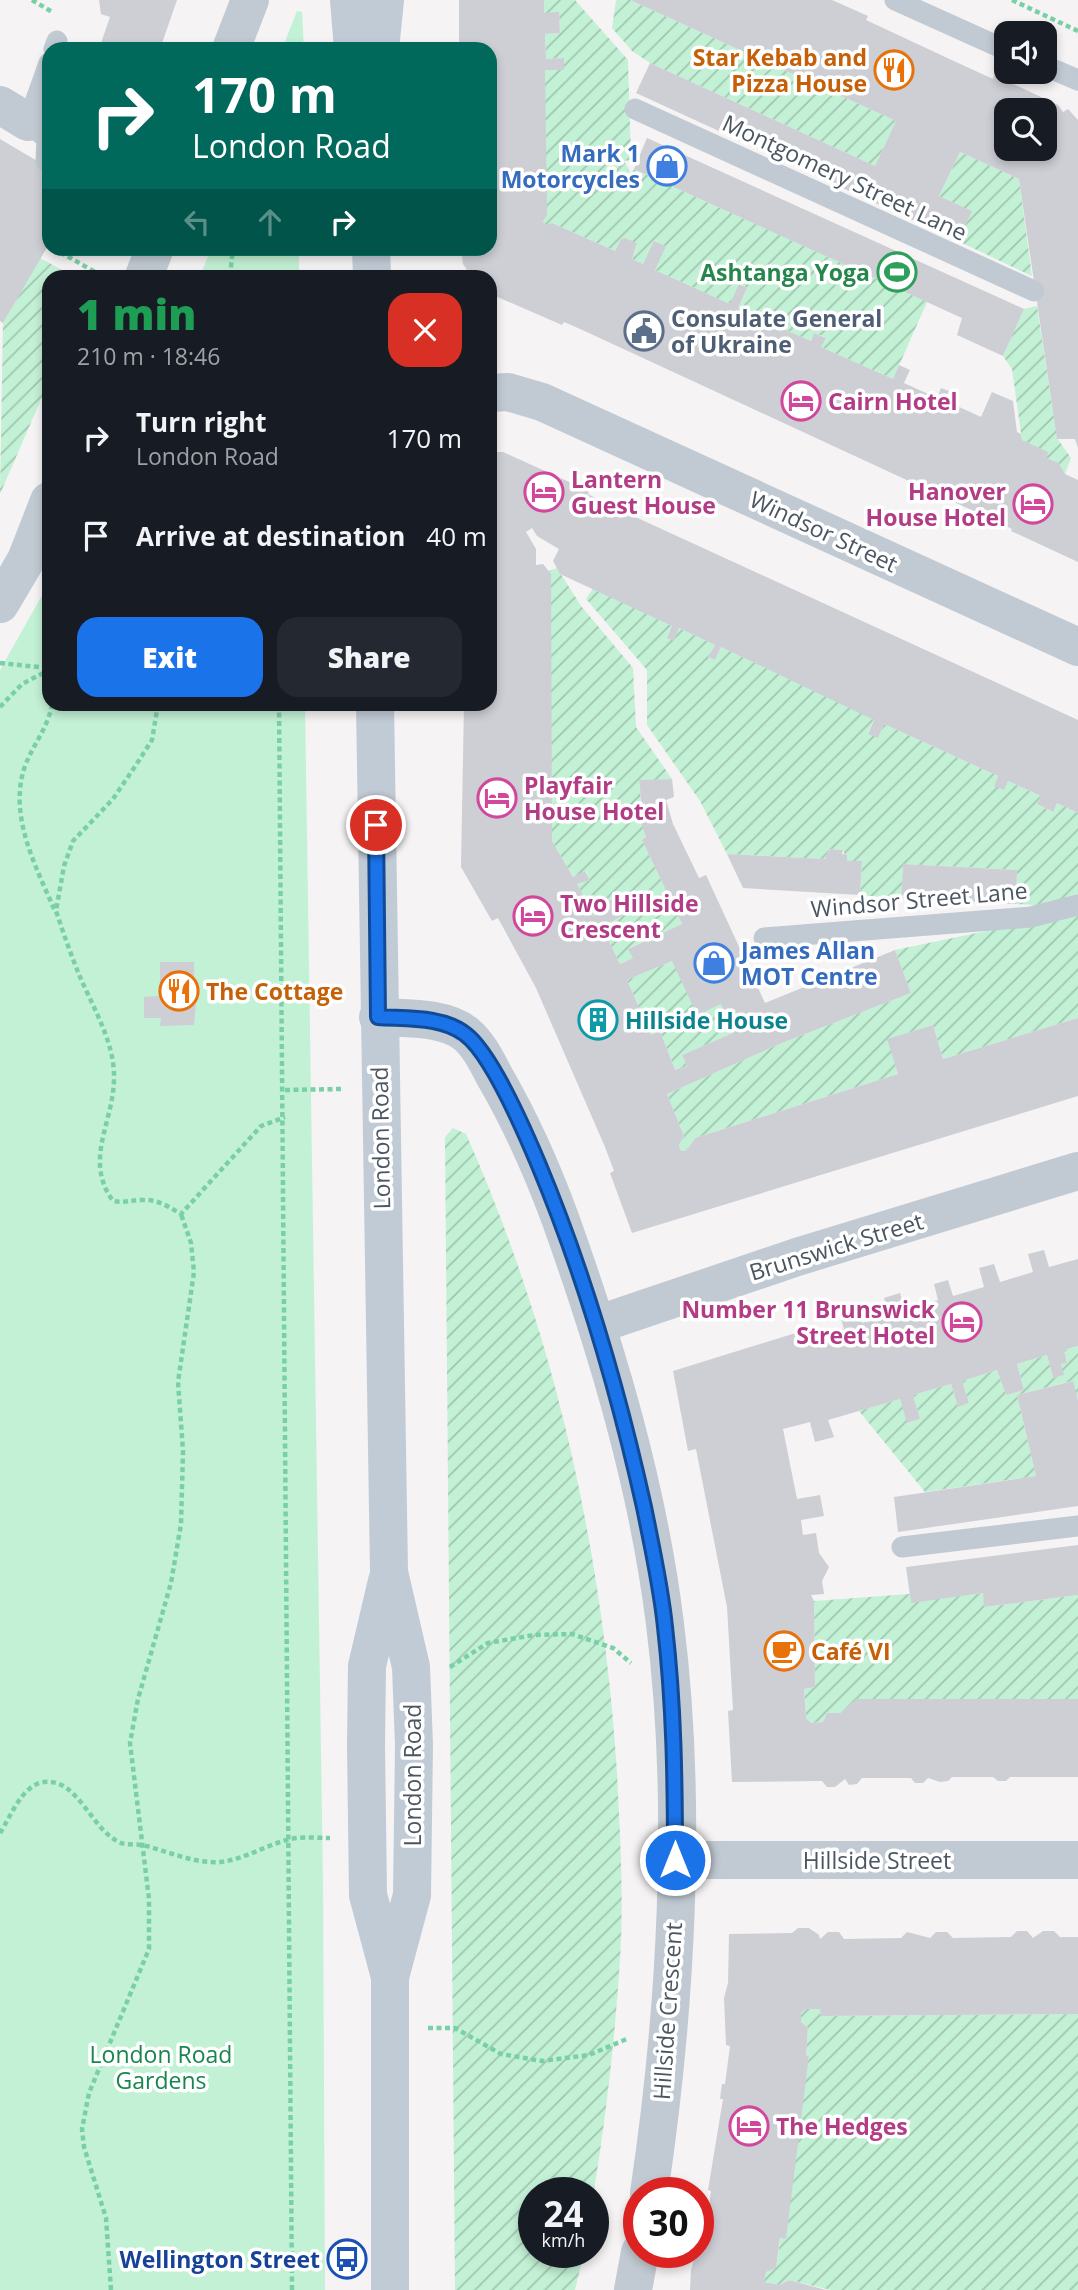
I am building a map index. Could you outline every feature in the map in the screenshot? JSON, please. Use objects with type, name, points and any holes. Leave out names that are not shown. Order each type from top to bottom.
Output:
[{"type":"main road","points":[[349,0],[352,42]]},
{"type":"main road","points":[[381,42],[385,0]]},
{"type":"main road","name":"London Road","points":[[375,711],[379,1088],[389,1572],[411,1667],[414,1745],[412,1895],[390,1977],[390,2290]]},
{"type":"main road","name":"London Road","points":[[389,1572],[368,1666],[367,1837],[368,1895],[390,1977]]},
{"type":"street","points":[[234,42],[250,0]]},
{"type":"street","name":"Windsor Street","points":[[497,393],[508,392],[542,402],[1078,647]]},
{"type":"street","points":[[0,604],[26,561],[42,519]]},
{"type":"street","name":"Hillside Crescent","points":[[378,1017],[443,1023],[466,1034],[480,1051],[529,1142],[555,1205],[596,1325],[635,1466],[653,1548],[665,1624],[672,1698],[675,1860],[670,1999],[651,2177]]},
{"type":"street","name":"Brunswick Street","points":[[596,1325],[797,1257],[1078,1171]]},
{"type":"street","name":"Hillside Street","points":[[675,1860],[1078,1860]]},
{"type":"street","points":[[633,2290],[637,2268]]},
{"type":"lane","points":[[895,0],[994,45]]},
{"type":"lane","points":[[1057,71],[1078,80]]},
{"type":"lane","points":[[42,73],[14,114],[42,135]]},
{"type":"lane","name":"Montgomery Street Lane","points":[[635,108],[1034,291]]},
{"type":"lane","name":"Windsor Street Lane","points":[[764,938],[1031,917],[1078,905]]},
{"type":"lane","points":[[902,1547],[1078,1526]]},
{"type":"path","points":[[1012,0],[1078,31]]},
{"type":"path","points":[[67,256],[92,270]]},
{"type":"path","points":[[0,663],[42,668]]},
{"type":"path","points":[[0,707],[22,684],[42,673]]},
{"type":"path","points":[[50,711],[44,733],[25,767],[19,797],[24,830],[111,1058],[112,1095],[99,1143],[99,1170],[105,1189],[113,1201],[126,1203],[142,1199],[161,1203],[181,1214],[191,1243],[194,1272],[178,1382],[184,1489],[171,1583],[138,1699],[130,1743],[149,1899],[149,1949],[89,2093],[82,2129],[84,2147],[106,2218],[111,2290]]},
{"type":"path","points":[[55,911],[64,866],[73,841],[113,799],[136,765],[152,740],[158,711]]},
{"type":"path","points":[[279,711],[285,1090],[292,2290]]},
{"type":"path","points":[[285,1090],[379,1088]]},
{"type":"path","points":[[181,1214],[261,1126],[285,1117]]},
{"type":"path","points":[[411,1667],[451,1667],[488,1643],[534,1635],[572,1634],[613,1648],[672,1698]]},
{"type":"path","points":[[0,1833],[33,1784],[46,1782],[60,1783],[74,1795],[106,1833],[122,1843],[142,1845],[198,1861],[220,1862],[241,1857],[289,1839],[367,1837]]},
{"type":"path","points":[[390,2028],[456,2028],[501,2054],[542,2061],[589,2055],[638,2034],[670,1999]]},
{"type":"green space","points":[[544,0],[575,0],[628,60],[631,160],[624,161],[631,173],[634,169],[927,302],[893,379],[821,347],[825,337],[814,333],[811,341],[781,328],[786,317],[771,311],[767,321],[738,308],[747,288],[740,284],[730,304],[655,270],[665,246],[655,241],[643,264],[632,259],[637,244],[625,238],[621,239],[615,251],[552,223],[545,225],[545,70],[564,70],[563,58],[546,59],[545,34],[560,33],[559,13],[544,13]]},
{"type":"green space","points":[[616,0],[630,0],[896,121],[875,166],[650,63],[632,51],[612,28]]},
{"type":"green space","points":[[297,11],[302,12],[304,42],[285,42]]},
{"type":"green space","points":[[960,152],[1019,179],[1032,276],[958,241],[971,211],[939,196]]},
{"type":"green space","points":[[208,256],[299,256],[299,270],[202,270]]},
{"type":"green space","points":[[40,258],[62,270],[42,270],[42,397],[0,494],[3,323]]},
{"type":"green space","points":[[1037,306],[1057,438],[1071,458],[1065,474],[1059,463],[1047,458],[1047,452],[1022,440],[1012,369],[1003,356],[1024,309]]},
{"type":"green space","points":[[557,568],[581,606],[633,668],[636,727],[672,779],[639,781],[642,807],[637,808],[646,837],[642,840],[682,924],[629,948],[633,958],[620,964],[602,927],[631,911],[623,895],[603,904],[606,910],[594,916],[577,884],[590,880],[586,871],[573,877],[552,841],[549,571]]},
{"type":"green space","points":[[593,588],[672,626],[667,638],[674,640],[679,628],[715,645],[708,657],[715,660],[721,647],[874,719],[868,733],[878,738],[884,724],[998,776],[994,786],[1008,781],[1041,796],[1037,804],[1052,812],[1057,803],[1078,813],[1078,897],[1051,906],[1016,904],[1017,870],[903,864],[901,899],[860,895],[862,862],[847,861],[843,850],[829,849],[825,859],[727,854],[700,801],[647,725],[647,670],[586,599]]},
{"type":"green space","name":"London Road Gardens","points":[[42,595],[42,711],[305,711],[323,1883],[325,2290],[0,2290],[0,670]]},
{"type":"green space","points":[[1078,912],[1078,1018],[943,1059],[933,1025],[888,1039],[898,1074],[695,1138],[687,1150],[681,1151],[679,1145],[684,1136],[667,1094],[782,1043],[911,993],[895,950]]},
{"type":"green space","points":[[672,961],[721,1004],[733,1033],[682,1055],[687,1066],[675,1070],[660,1031],[651,1035],[627,980]]},
{"type":"green space","points":[[453,1128],[466,1134],[498,1210],[550,1367],[587,1528],[610,1691],[617,1773],[622,1889],[621,1936],[613,2049],[596,2177],[518,2177],[518,2268],[580,2268],[575,2290],[455,2290],[445,1137]]},
{"type":"green space","points":[[1078,1346],[1078,1401],[1072,1381],[1017,1395],[1036,1476],[925,1492],[859,1411],[900,1399],[908,1423],[920,1419],[913,1395],[951,1384],[958,1407],[969,1403],[962,1381],[997,1370],[1006,1395],[1024,1390],[1017,1364],[1047,1355],[1053,1378],[1063,1375],[1061,1364],[1067,1362],[1064,1350]]},
{"type":"green space","points":[[983,1593],[985,1607],[1078,1595],[1078,1699],[857,1699],[841,1713],[827,1713],[823,1722],[811,1723],[806,1718],[804,1689],[815,1687],[814,1601],[910,1594],[911,1602]]},
{"type":"green space","points":[[807,2009],[820,2009],[821,2016],[1078,2014],[1078,2290],[831,2290],[789,2280],[780,2285],[764,2282],[766,2272],[776,2267],[809,2056],[806,2055],[808,2028],[801,2022],[801,2013]]},
{"type":"building","points":[[99,0],[177,0],[162,42],[101,42],[110,17],[101,14]]},
{"type":"building","points":[[459,0],[544,0],[544,13],[559,12],[560,33],[545,34],[546,59],[564,58],[564,70],[545,70],[545,225],[552,223],[615,251],[621,239],[625,238],[637,243],[632,259],[643,264],[654,241],[666,246],[655,270],[730,304],[739,284],[747,288],[738,308],[767,321],[771,310],[786,317],[781,328],[811,341],[814,333],[826,338],[821,347],[893,379],[899,365],[910,370],[904,383],[937,398],[941,388],[949,391],[944,400],[981,417],[992,392],[1013,401],[1017,432],[1021,434],[1022,440],[1048,452],[1047,458],[1059,463],[1065,474],[1078,480],[1078,562],[578,328],[564,322],[562,325],[497,297],[497,270],[467,270],[462,256],[497,256],[497,42],[459,42]]},
{"type":"building","points":[[630,0],[832,0],[868,16],[866,20],[943,56],[993,79],[994,75],[994,84],[1013,84],[1043,98],[994,98],[994,161],[1057,161],[1057,105],[1063,112],[1068,109],[1078,120],[1078,448],[1075,439],[1057,439],[1019,179],[960,152],[939,196],[972,211],[958,241],[636,93],[650,63],[875,166],[896,121]]},
{"type":"building","points":[[647,138],[1024,309],[1003,356],[957,335],[962,318],[634,169]]},
{"type":"building","points":[[0,139],[42,164],[42,256],[3,323],[0,321]]},
{"type":"building","points":[[497,452],[503,452],[589,491],[588,494],[605,503],[1078,720],[1078,813],[1057,803],[1053,812],[1037,804],[1041,796],[1008,781],[1004,790],[994,786],[998,776],[884,724],[878,738],[868,734],[874,720],[721,647],[715,660],[708,657],[715,645],[679,628],[674,641],[667,638],[672,626],[560,574],[553,561],[559,549],[537,536],[532,528],[526,532],[536,549],[536,565],[543,564],[551,574],[552,841],[573,877],[585,871],[590,880],[577,884],[594,916],[606,910],[603,904],[623,894],[631,911],[602,927],[620,964],[633,958],[628,949],[682,924],[642,840],[646,837],[636,808],[642,807],[639,780],[672,779],[674,797],[666,800],[673,824],[699,878],[706,875],[765,1003],[895,950],[911,993],[782,1043],[667,1094],[684,1136],[679,1145],[681,1151],[687,1150],[695,1138],[898,1074],[887,1039],[933,1025],[943,1059],[1078,1018],[1078,1096],[632,1233],[610,1173],[614,1171],[605,1147],[536,988],[498,918],[492,921],[461,867],[464,711],[497,711]],"holes":[[[672,961],[697,1015],[721,1004],[733,1033],[682,1055],[687,1066],[675,1070],[660,1031],[651,1035],[627,980]]]},
{"type":"building","points":[[829,849],[843,850],[842,854],[847,855],[847,861],[862,861],[860,895],[743,888],[727,854],[825,859]]},
{"type":"building","points":[[903,864],[1017,870],[1016,904],[901,899]]},
{"type":"building","points":[[160,962],[194,962],[197,992],[194,1025],[160,1026],[161,1018],[144,1018],[144,997],[160,996]]},
{"type":"building","points":[[1044,1250],[1049,1267],[1078,1259],[1078,1346],[1064,1350],[1067,1363],[1061,1364],[1064,1375],[1053,1378],[1047,1355],[1017,1364],[1024,1390],[1006,1395],[997,1370],[962,1381],[969,1403],[958,1407],[951,1384],[913,1395],[920,1419],[907,1423],[900,1399],[828,1420],[834,1437],[815,1442],[810,1422],[783,1429],[797,1499],[820,1495],[824,1516],[801,1520],[803,1535],[816,1533],[819,1553],[829,1567],[822,1581],[824,1594],[811,1595],[814,1601],[815,1687],[804,1689],[806,1718],[811,1723],[823,1722],[827,1713],[841,1713],[857,1699],[1078,1699],[1078,1777],[1010,1777],[1006,1781],[998,1781],[993,1777],[952,1777],[948,1781],[940,1782],[928,1778],[923,1783],[915,1783],[911,1778],[862,1778],[857,1784],[849,1785],[845,1779],[835,1787],[827,1787],[822,1781],[732,1782],[728,1711],[733,1710],[727,1607],[696,1449],[688,1451],[673,1371],[802,1331],[805,1340],[844,1329],[839,1312],[857,1307],[862,1323],[889,1315],[884,1298],[900,1293],[905,1310],[938,1300],[934,1284],[948,1280],[953,1296],[984,1287],[979,1268],[994,1264],[1000,1282],[1033,1272],[1028,1254]]},
{"type":"building","points":[[1073,1381],[1078,1401],[1078,1506],[898,1532],[894,1497],[1036,1476],[1017,1395]]},
{"type":"building","points":[[1078,1545],[1078,1595],[984,1607],[983,1593],[911,1603],[906,1567]]},
{"type":"building","points":[[798,1928],[809,1928],[819,1935],[820,1939],[828,1932],[839,1932],[844,1939],[901,1938],[907,1932],[930,1938],[936,1932],[947,1932],[953,1938],[1011,1937],[1017,1931],[1027,1931],[1033,1938],[1043,1931],[1054,1931],[1060,1937],[1078,1937],[1078,2014],[821,2016],[820,2009],[807,2009],[801,2013],[801,2022],[808,2028],[806,2055],[809,2056],[786,2239],[780,2238],[776,2268],[766,2272],[764,2282],[780,2285],[789,2280],[826,2290],[690,2290],[692,2268],[714,2268],[714,2177],[710,2177],[723,2099],[720,2099],[722,2084],[725,2084],[730,2046],[726,2045],[724,1998],[728,1983],[729,1934],[792,1933]]},
{"type":"place","name":"Star Kebab and Pizza House","points":[[894,70]]},
{"type":"place","name":"Mark 1 Motorcycles","points":[[667,166]]},
{"type":"place","name":"Ashtanga Yoga","points":[[897,272]]},
{"type":"place","name":"Consulate General of Ukraine","points":[[644,331]]},
{"type":"place","name":"Cairn Hotel","points":[[801,401]]},
{"type":"place","name":"Lantern Guest House","points":[[544,492]]},
{"type":"place","name":"Hanover House Hotel","points":[[1033,504]]},
{"type":"place","name":"Playfair House Hotel","points":[[497,798]]},
{"type":"place","name":"Two Hillside Crescent","points":[[533,916]]},
{"type":"place","name":"James Allan MOT Centre","points":[[714,963]]},
{"type":"place","name":"The Cottage","points":[[179,991]]},
{"type":"place","name":"Hillside House","points":[[598,1020]]},
{"type":"place","name":"Number 11 Brunswick Street Hotel","points":[[962,1322]]},
{"type":"place","name":"Café VI","points":[[784,1651]]},
{"type":"place","name":"The Hedges","points":[[749,2126]]},
{"type":"place","name":"Wellington Street","points":[[347,2259]]},
{"type":"route","points":[[376,825],[378,1017],[452,1026],[466,1034],[480,1051],[520,1122],[551,1193],[616,1391],[653,1548],[665,1624],[672,1698],[675,1860]]}]
